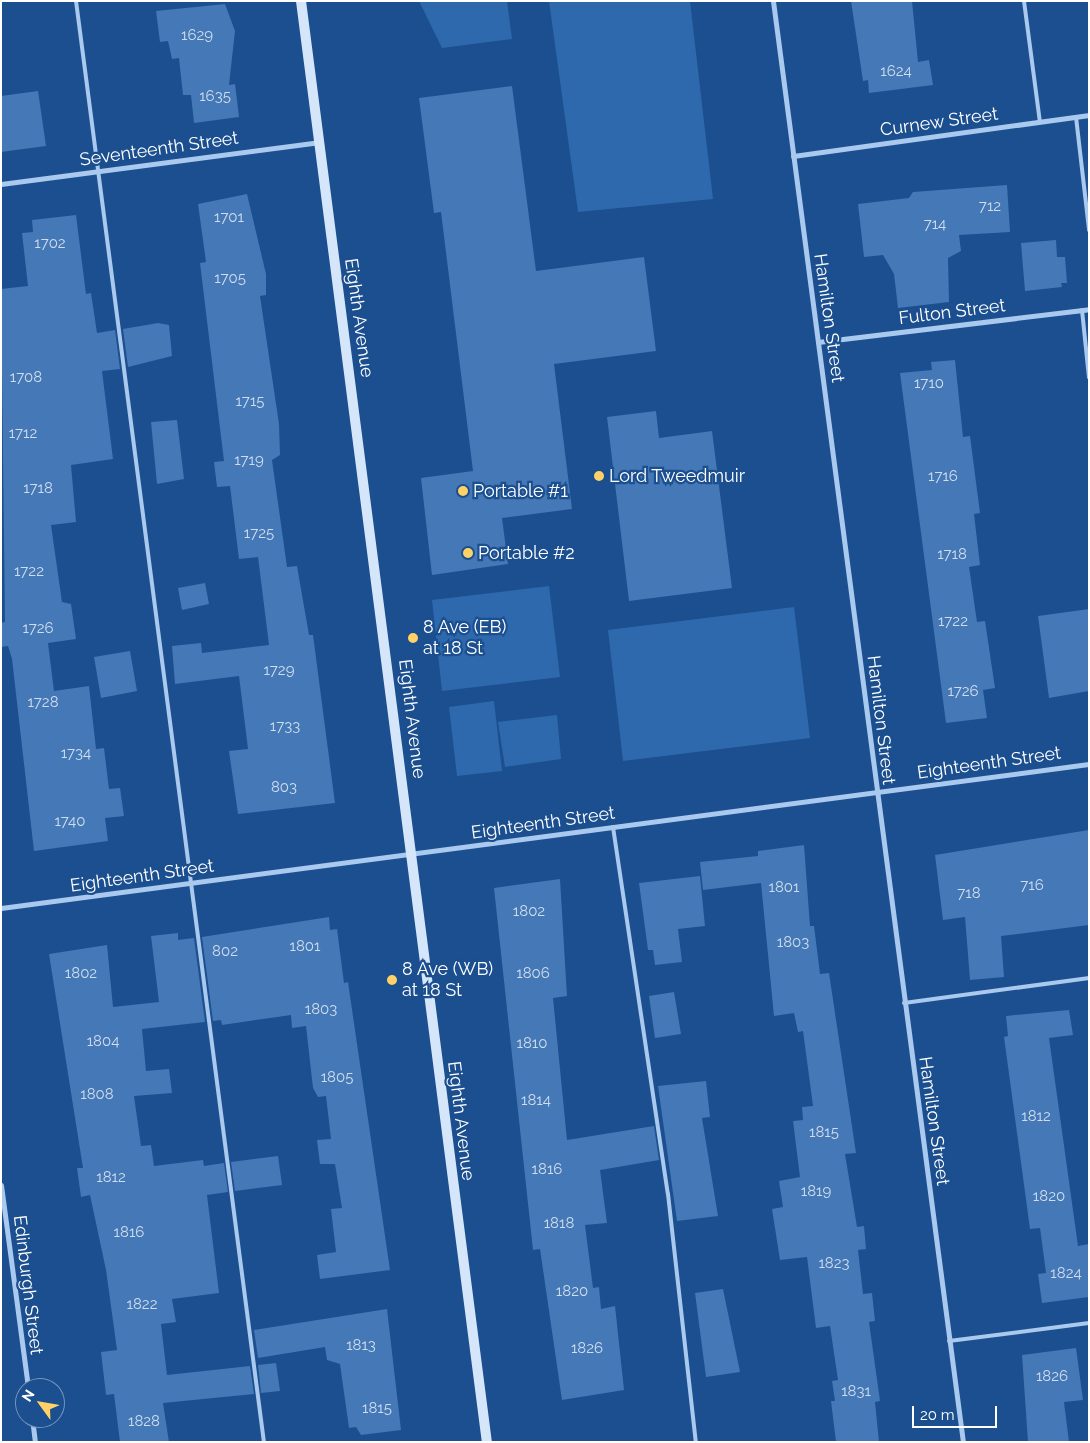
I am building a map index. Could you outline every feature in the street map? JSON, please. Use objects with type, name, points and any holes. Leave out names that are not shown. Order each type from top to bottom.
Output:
[{"type":"street","name":"Eighth Avenue","points":[[301,1],[408,814],[409,854],[486,1442]]},
{"type":"street","name":"Hamilton Street","points":[[773,1],[963,1442]]},
{"type":"street","name":"Curnew Street","points":[[793,156],[1089,115]]},
{"type":"street","name":"Seventeenth Street","points":[[1,184],[320,142]]},
{"type":"street","name":"Fulton Street","points":[[818,342],[1089,309]]},
{"type":"street","name":"Eighteenth Street","points":[[1,908],[1089,764]]},
{"type":"street","name":"Edinburgh Street","points":[[1,1185],[27,1378]]},
{"type":"street","points":[[33,1428],[35,1442]]},
{"type":"lane","points":[[76,1],[264,1442]]},
{"type":"lane","points":[[1024,1],[1040,122]]},
{"type":"lane","points":[[1076,117],[1089,230]]},
{"type":"lane","points":[[1082,310],[1089,378]]},
{"type":"lane","points":[[613,827],[668,1194],[696,1442]]},
{"type":"lane","points":[[904,1003],[1089,978]]},
{"type":"lane","points":[[949,1341],[1089,1323]]},
{"type":"shaded area","points":[[419,1],[507,1],[512,39],[442,48]]},
{"type":"shaded area","points":[[549,1],[690,1],[713,199],[578,212]]},
{"type":"shaded area","points":[[549,586],[560,677],[442,691],[432,600]]},
{"type":"shaded area","points":[[794,607],[810,738],[623,761],[608,630]]},
{"type":"shaded area","points":[[494,701],[502,771],[457,776],[449,707]]},
{"type":"shaded area","points":[[557,715],[561,759],[505,767],[498,722]]},
{"type":"building","points":[[851,1],[912,1],[918,62],[929,60],[933,85],[869,93],[868,80],[863,81]]},
{"type":"building","points":[[225,4],[235,31],[229,85],[235,84],[239,117],[194,123],[191,95],[183,95],[179,58],[172,59],[168,41],[160,42],[156,11]]},
{"type":"building","name":"Lord Tweedmuir","points":[[512,86],[536,271],[644,257],[656,351],[554,364],[572,509],[502,518],[508,564],[432,575],[421,478],[473,471],[441,212],[434,213],[419,98]]},
{"type":"building","points":[[38,91],[46,146],[1,152],[1,96]]},
{"type":"building","points":[[1007,185],[1010,232],[959,235],[961,251],[948,258],[949,302],[898,308],[894,274],[883,255],[864,257],[858,204],[909,198],[913,192]]},
{"type":"building","points":[[247,194],[266,274],[266,295],[260,296],[279,424],[280,455],[272,460],[287,567],[297,566],[309,635],[313,635],[335,803],[238,814],[229,751],[248,749],[239,676],[175,684],[172,646],[201,643],[202,653],[269,645],[258,557],[239,559],[230,486],[217,487],[214,462],[224,461],[200,263],[206,262],[198,204]]},
{"type":"building","points":[[76,215],[86,294],[91,293],[97,333],[115,330],[120,369],[102,371],[113,459],[71,465],[76,522],[51,525],[62,602],[71,604],[76,639],[48,643],[54,691],[89,686],[96,749],[104,748],[109,789],[120,788],[124,816],[105,818],[108,841],[34,851],[12,659],[8,646],[1,647],[1,623],[5,622],[1,289],[28,286],[22,233],[33,232],[32,220]]},
{"type":"building","points":[[1056,240],[1057,257],[1065,257],[1067,283],[1061,283],[1062,287],[1025,291],[1021,243]]},
{"type":"building","points":[[158,323],[169,325],[172,356],[128,367],[123,329]]},
{"type":"building","points":[[955,360],[963,437],[970,436],[980,513],[974,514],[980,565],[969,567],[977,622],[985,621],[995,688],[983,690],[987,718],[946,723],[900,373],[932,370],[931,362]]},
{"type":"building","points":[[656,411],[659,438],[712,431],[732,588],[629,601],[607,417]]},
{"type":"building","points":[[177,420],[184,479],[157,484],[151,422]]},
{"type":"building","points":[[205,583],[209,604],[182,610],[178,588]]},
{"type":"building","points":[[1089,609],[1089,691],[1049,698],[1038,616]]},
{"type":"building","points":[[130,651],[137,691],[101,698],[94,657]]},
{"type":"building","points":[[1089,830],[1089,925],[1001,936],[1004,977],[970,980],[965,917],[943,920],[935,855]]},
{"type":"building","points":[[804,845],[810,926],[814,926],[820,974],[829,973],[856,1153],[845,1154],[857,1227],[864,1226],[866,1249],[858,1250],[863,1294],[872,1293],[875,1321],[869,1322],[880,1401],[875,1402],[879,1442],[836,1442],[831,1401],[835,1401],[832,1381],[838,1380],[830,1326],[816,1328],[807,1257],[780,1260],[772,1209],[783,1207],[779,1181],[800,1177],[793,1121],[803,1120],[802,1107],[813,1106],[803,1031],[798,1032],[794,1013],[774,1016],[761,883],[703,890],[700,862],[758,856],[758,851]]},
{"type":"building","points":[[700,876],[705,926],[678,929],[682,962],[655,965],[653,950],[648,950],[639,883]]},
{"type":"building","points":[[560,879],[567,996],[553,998],[567,1140],[654,1126],[659,1160],[600,1170],[607,1223],[585,1225],[593,1288],[599,1287],[601,1309],[615,1306],[624,1390],[562,1400],[540,1249],[533,1250],[494,888]]},
{"type":"building","points":[[329,917],[330,930],[337,929],[344,983],[348,982],[390,1270],[320,1279],[317,1255],[336,1252],[331,1209],[342,1208],[335,1164],[320,1164],[317,1140],[331,1139],[326,1096],[318,1097],[313,1088],[306,1026],[292,1028],[291,1015],[222,1025],[221,1020],[213,1021],[202,937]]},
{"type":"building","points":[[178,933],[178,940],[194,938],[205,1022],[142,1029],[146,1071],[169,1069],[172,1093],[134,1096],[141,1146],[151,1145],[154,1166],[203,1160],[204,1166],[224,1163],[228,1192],[207,1195],[219,1293],[172,1299],[176,1322],[161,1324],[167,1375],[250,1366],[254,1394],[163,1403],[169,1442],[120,1442],[114,1394],[106,1395],[101,1352],[117,1350],[106,1270],[90,1195],[81,1197],[77,1168],[83,1168],[49,954],[107,945],[113,1007],[159,1002],[151,936]]},
{"type":"building","points":[[674,992],[681,1034],[655,1038],[649,996]]},
{"type":"building","points":[[1069,1010],[1073,1035],[1049,1038],[1078,1246],[1089,1244],[1089,1297],[1042,1303],[1038,1274],[1046,1273],[1040,1228],[1030,1229],[1004,1037],[1008,1036],[1006,1016]]},
{"type":"building","points":[[706,1081],[710,1117],[702,1118],[718,1216],[677,1221],[658,1086]]},
{"type":"building","points":[[278,1156],[282,1185],[235,1191],[231,1162]]},
{"type":"building","points":[[723,1289],[740,1372],[706,1377],[695,1293]]},
{"type":"building","points":[[387,1309],[401,1430],[361,1435],[356,1427],[349,1428],[340,1364],[327,1360],[325,1347],[258,1358],[254,1330]]},
{"type":"building","points":[[1076,1348],[1083,1400],[1064,1402],[1069,1442],[1028,1442],[1022,1355]]},
{"type":"building","points":[[276,1363],[280,1391],[261,1393],[258,1365]]},
{"type":"place","name":"Lord Tweedmuir","points":[[599,476]]},
{"type":"place","name":"Portable #1","points":[[463,491]]},
{"type":"place","name":"Portable #2","points":[[468,553]]},
{"type":"place","name":"8 Ave (EB) at 18 St","points":[[413,638]]},
{"type":"place","name":"8 Ave (WB) at 18 St","points":[[392,980]]}]
